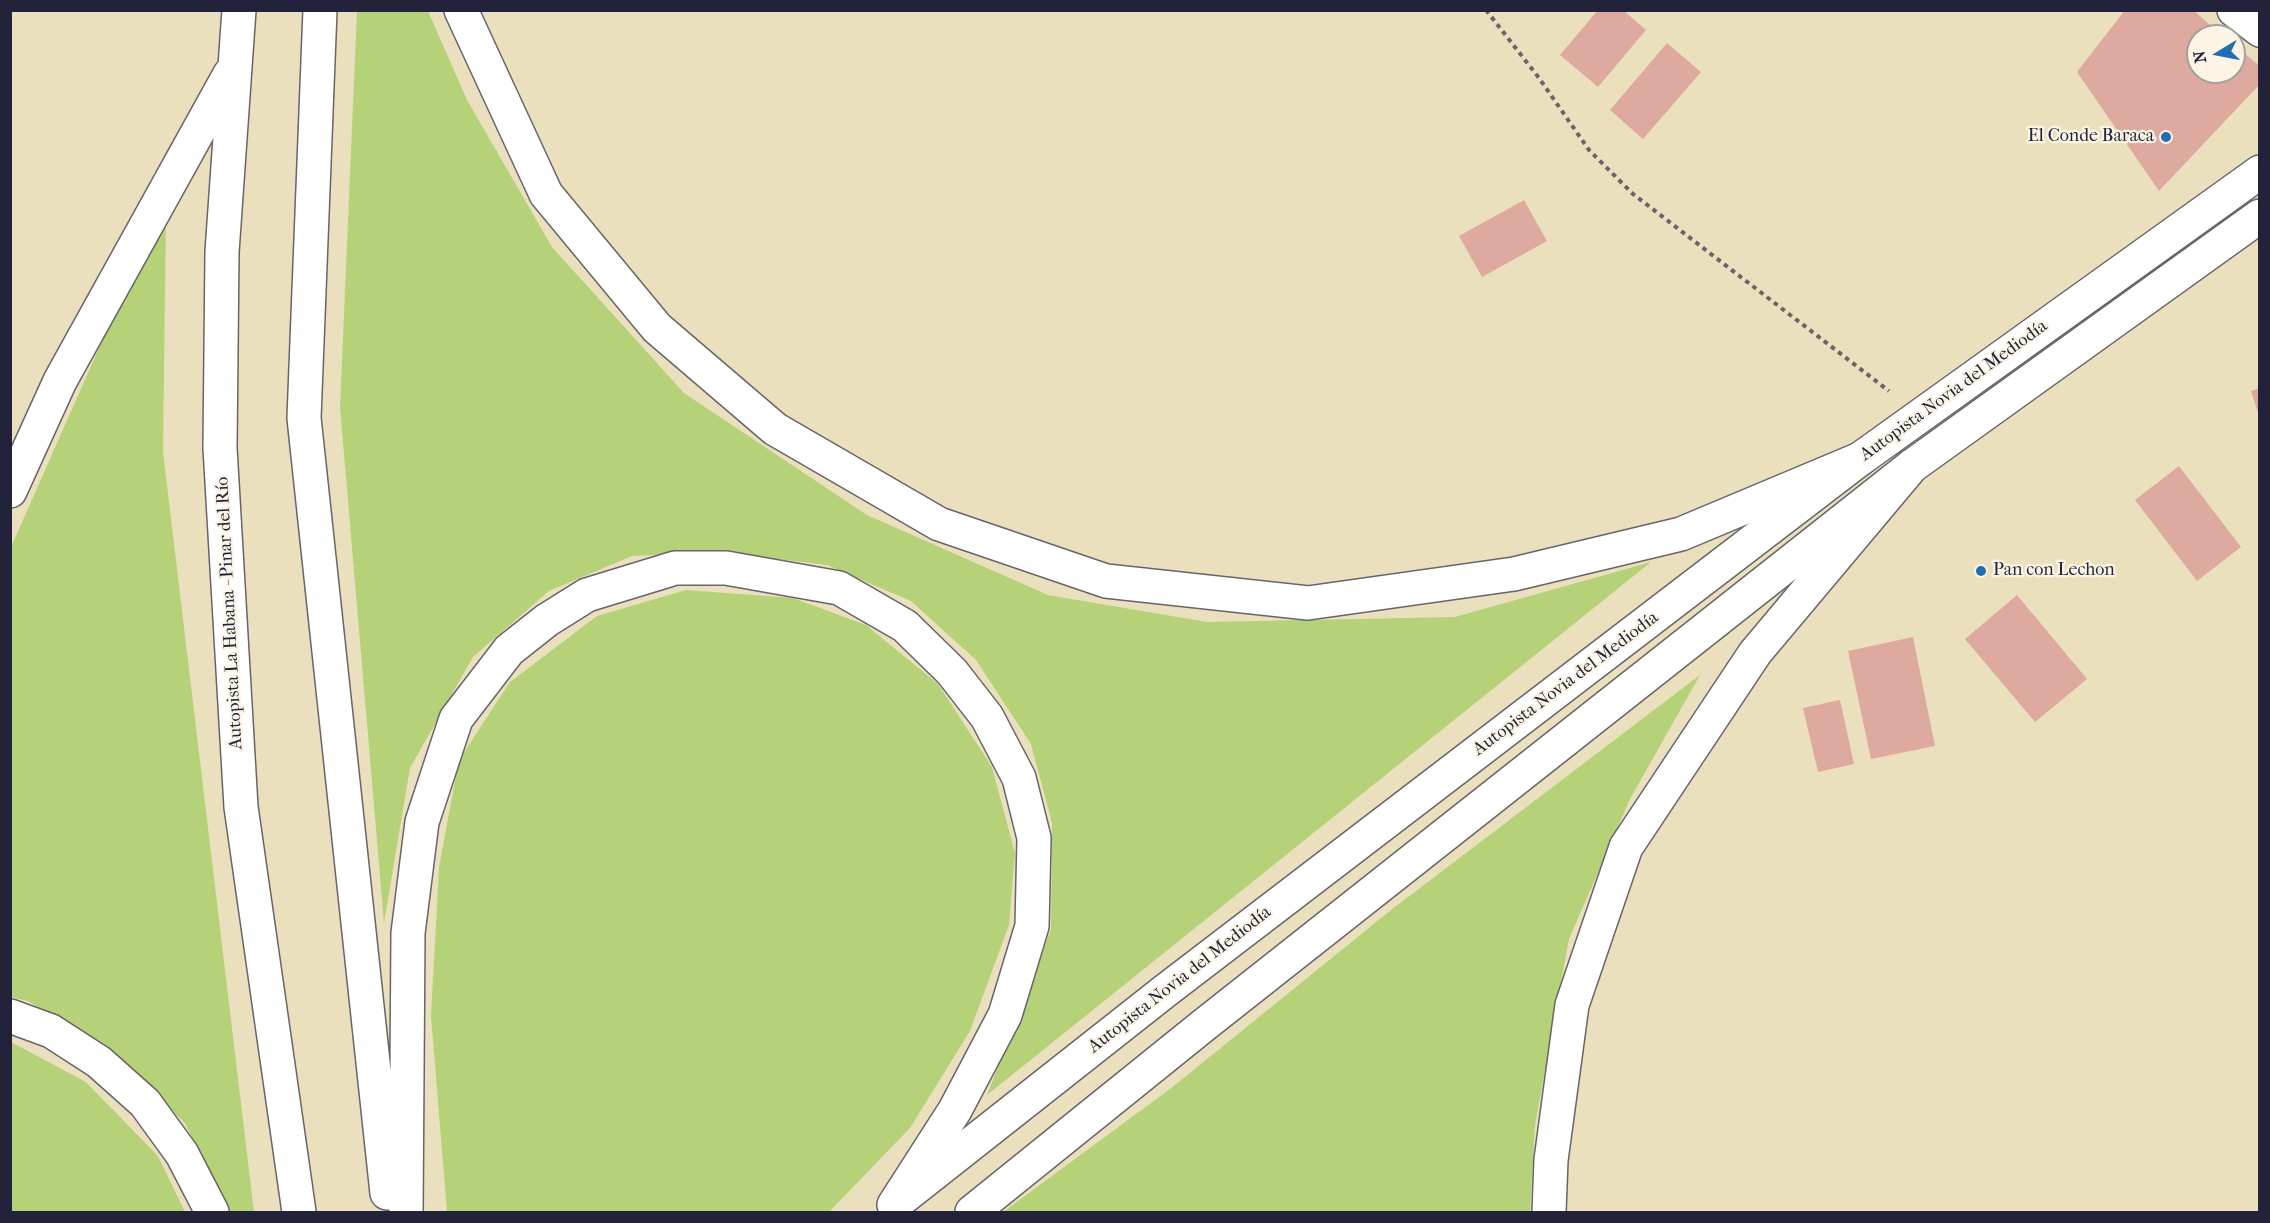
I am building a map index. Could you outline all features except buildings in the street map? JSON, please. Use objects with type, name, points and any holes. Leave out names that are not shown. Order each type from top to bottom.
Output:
[{"type":"main road","name":"Autopista La Habana - Pinar del Río","points":[[239,10],[222,252],[220,448],[241,807],[299,1212]]},
{"type":"main road","points":[[320,10],[304,418],[390,1212]]},
{"type":"main road","points":[[461,10],[546,194],[657,328],[776,429],[939,524],[1106,581],[1308,603],[1514,574],[1680,534],[1860,459]]},
{"type":"main road","points":[[2234,10],[2259,30]]},
{"type":"main road","points":[[10,491],[60,381],[236,64]]},
{"type":"main road","name":"Autopista Novia del Mediodía","points":[[889,1208],[1175,983],[1860,459],[2259,172]]},
{"type":"main road","name":"Autopista Novia del Mediodía","points":[[972,1212],[1204,1025],[1912,466],[2259,216]]},
{"type":"main road","points":[[1549,1212],[1551,1160],[1572,1005],[1626,847],[1755,653],[1912,466]]},
{"type":"main road","points":[[406,1212],[408,933],[422,822],[456,719],[509,650],[547,620],[587,595],[675,568],[726,568],[839,588],[905,626],[952,672],[987,717],[1019,778],[1034,838],[1032,926],[1005,1015],[955,1110],[889,1208]]},
{"type":"main road","points":[[10,1016],[51,1031],[99,1062],[145,1104],[182,1154],[212,1212]]},
{"type":"path","points":[[1486,10],[1539,78],[1589,150],[1633,194],[1920,416]]},
{"type":"green space","points":[[357,11],[428,11],[467,100],[552,247],[684,393],[867,515],[1048,595],[1207,622],[1455,617],[1651,562],[987,1095],[1051,930],[1052,823],[1031,744],[976,660],[911,601],[827,565],[720,552],[632,556],[549,591],[473,657],[410,768],[384,923],[340,407]]},
{"type":"green space","points":[[166,216],[163,452],[254,1212],[228,1212],[185,1123],[111,1052],[28,1001],[11,997],[11,547],[107,330]]},
{"type":"green space","points":[[686,590],[793,598],[866,625],[938,684],[992,767],[1015,853],[1009,925],[970,1031],[910,1128],[829,1212],[447,1212],[431,1016],[439,867],[459,760],[510,682],[597,616]]},
{"type":"green space","points":[[1700,675],[1630,799],[1569,939],[1535,1126],[1530,1212],[1003,1212],[1170,1089],[1391,910]]},
{"type":"green space","points":[[11,1042],[86,1082],[158,1156],[185,1212],[11,1212]]},
{"type":"place","name":"El Conde Baraca","points":[[2166,137]]},
{"type":"place","name":"Pan con Lechon","points":[[1981,571]]}]
